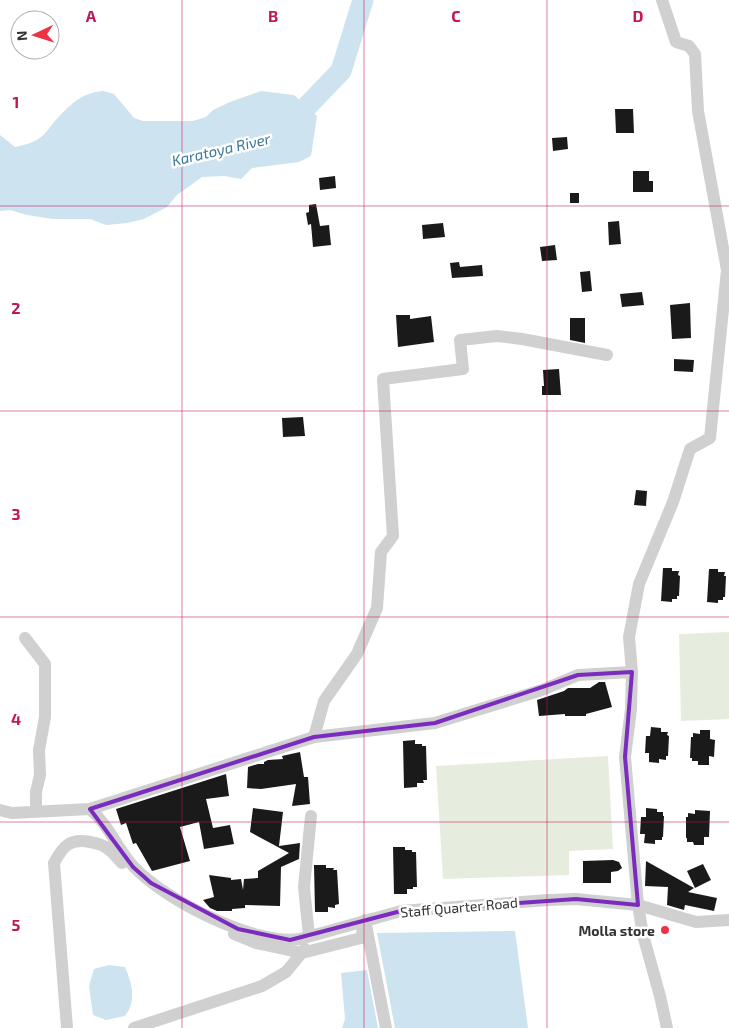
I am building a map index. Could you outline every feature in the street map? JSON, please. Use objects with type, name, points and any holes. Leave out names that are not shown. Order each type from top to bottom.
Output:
[{"type":"street","points":[[662,0],[676,42],[689,46],[695,54],[698,111],[727,270],[710,438],[690,449],[673,502],[639,584],[629,637],[632,672],[631,709],[625,757],[638,905],[643,935],[667,1028]]},
{"type":"street","points":[[314,737],[324,701],[357,654],[378,608],[381,552],[392,536],[383,378],[463,369],[460,340],[497,336],[608,355]]},
{"type":"street","points":[[25,638],[45,664],[45,717],[40,750],[40,774],[36,792],[36,811]]},
{"type":"street","points":[[0,810],[12,813],[90,809],[314,737],[435,723],[542,690],[578,675],[632,672]]},
{"type":"street","name":"Staff Quarter Road","points":[[90,809],[107,826],[121,852],[134,867],[151,883],[180,902],[238,929],[305,946],[365,920],[402,911],[549,900],[576,899],[638,905],[696,922],[729,920]]},
{"type":"street","points":[[134,1028],[262,986],[286,972],[305,946],[304,886],[311,816]]},
{"type":"street","points":[[67,1028],[54,863],[61,850],[73,841],[83,840],[108,848],[144,886],[170,904],[256,944],[305,946],[361,938],[365,920]]},
{"type":"street","points":[[365,920],[386,1028]]},
{"type":"highlighted area","points":[[632,672],[625,757],[638,905],[576,899],[401,911],[290,940],[238,929],[151,883],[133,867],[90,809],[314,737],[435,723],[578,675]]},
{"type":"shaded area","points":[[729,632],[729,719],[681,721],[679,634]]},
{"type":"shaded area","points":[[608,756],[613,849],[569,851],[569,875],[443,879],[436,766]]},
{"type":"water","points":[[103,91],[114,94],[134,118],[143,121],[193,121],[206,117],[213,110],[230,102],[261,91],[294,95],[317,116],[311,156],[299,162],[252,168],[241,179],[224,176],[202,177],[177,195],[167,207],[144,219],[127,223],[106,225],[90,219],[53,219],[10,210],[0,211],[0,135],[15,147],[25,145],[43,135],[59,116],[81,97]]},
{"type":"water","points":[[515,931],[528,1028],[395,1028],[377,933]]},
{"type":"water","points":[[109,965],[125,967],[130,979],[132,998],[129,1010],[125,1016],[106,1020],[93,1015],[89,986],[94,969]]},
{"type":"water","points":[[367,970],[378,1028],[342,1028],[345,1019],[341,973]]},
{"type":"building","points":[[615,109],[633,109],[634,133],[616,133]]},
{"type":"building","points":[[567,137],[568,149],[553,151],[552,138]]},
{"type":"building","points":[[633,171],[649,171],[649,181],[653,181],[653,192],[633,192]]},
{"type":"building","points":[[335,176],[336,188],[320,190],[319,178]]},
{"type":"building","points":[[570,193],[579,193],[579,203],[570,203]]},
{"type":"building","points":[[316,204],[320,226],[329,225],[331,245],[313,247],[311,224],[308,225],[306,213],[309,212],[309,205]]},
{"type":"building","points":[[619,221],[621,244],[609,245],[608,222]]},
{"type":"building","points":[[443,223],[445,237],[423,239],[422,225]]},
{"type":"building","points":[[555,245],[557,260],[542,261],[540,247]]},
{"type":"building","points":[[459,262],[460,267],[482,265],[483,276],[452,278],[450,263]]},
{"type":"building","points":[[590,271],[592,291],[582,292],[580,272]]},
{"type":"building","points":[[642,292],[644,305],[622,307],[620,294]]},
{"type":"building","points":[[690,303],[691,338],[672,339],[670,305]]},
{"type":"building","points":[[396,315],[410,315],[410,319],[431,316],[434,342],[398,347]]},
{"type":"building","points":[[570,318],[585,318],[585,343],[570,340]]},
{"type":"building","points":[[674,359],[694,360],[693,372],[674,371]]},
{"type":"building","points":[[559,369],[561,395],[542,395],[542,386],[544,386],[543,370]]},
{"type":"building","points":[[303,417],[305,436],[283,437],[282,418]]},
{"type":"building","points":[[636,490],[647,491],[646,506],[634,505]]},
{"type":"building","points":[[663,568],[672,568],[672,571],[679,571],[679,596],[677,596],[677,599],[672,599],[672,602],[661,601]]},
{"type":"building","points":[[709,569],[718,569],[718,572],[725,572],[725,597],[723,597],[723,600],[718,600],[718,603],[707,602]]},
{"type":"building","points":[[599,682],[605,682],[612,707],[586,714],[586,716],[565,716],[565,714],[539,716],[537,700],[568,688],[590,688]]},
{"type":"building","points":[[651,727],[661,728],[661,732],[668,732],[667,735],[669,736],[668,756],[666,756],[666,760],[659,759],[659,763],[649,762],[649,753],[645,753],[646,736],[650,736]]},
{"type":"building","points":[[700,730],[710,730],[710,739],[715,740],[714,757],[709,756],[709,765],[698,765],[698,761],[692,761],[692,758],[690,758],[691,737],[693,737],[693,733],[700,734]]},
{"type":"building","points":[[415,740],[415,744],[426,746],[427,780],[423,780],[424,783],[417,783],[417,787],[404,788],[403,741]]},
{"type":"building","points":[[300,752],[304,777],[308,777],[310,804],[292,806],[296,784],[261,789],[247,788],[248,767],[264,764],[268,760],[283,759],[282,756]]},
{"type":"building","points":[[226,774],[229,796],[206,799],[213,828],[230,825],[234,844],[204,849],[199,822],[180,827],[190,861],[152,871],[136,843],[133,844],[126,823],[121,825],[116,809]]},
{"type":"building","points":[[253,808],[283,812],[279,846],[300,843],[299,859],[281,867],[280,906],[245,905],[245,908],[232,909],[232,911],[217,911],[210,908],[203,900],[214,897],[209,875],[231,878],[231,880],[241,879],[243,890],[244,879],[258,878],[258,871],[289,853],[250,832]]},
{"type":"building","points":[[646,808],[657,809],[657,812],[663,812],[664,816],[663,837],[662,840],[655,840],[655,844],[644,843],[645,834],[640,834],[641,817],[646,817]]},
{"type":"building","points":[[695,810],[710,811],[709,837],[704,837],[704,845],[694,845],[693,842],[687,842],[686,817],[688,817],[688,813],[695,814]]},
{"type":"building","points":[[393,847],[405,847],[405,850],[416,852],[417,887],[407,889],[407,894],[394,894]]},
{"type":"building","points":[[613,860],[619,862],[622,868],[611,872],[611,883],[583,883],[583,861]]},
{"type":"building","points":[[646,861],[694,888],[688,892],[717,898],[714,911],[685,905],[684,910],[667,905],[668,887],[645,886]]},
{"type":"building","points":[[703,864],[711,880],[695,888],[687,871]]},
{"type":"building","points":[[314,865],[326,865],[326,868],[337,870],[339,904],[335,905],[335,908],[328,907],[328,912],[315,912]]},
{"type":"waterway","name":"Karatoya River","points":[[287,127],[341,71],[363,0]]},
{"type":"place","name":"Molla store","points":[[665,930]]}]
